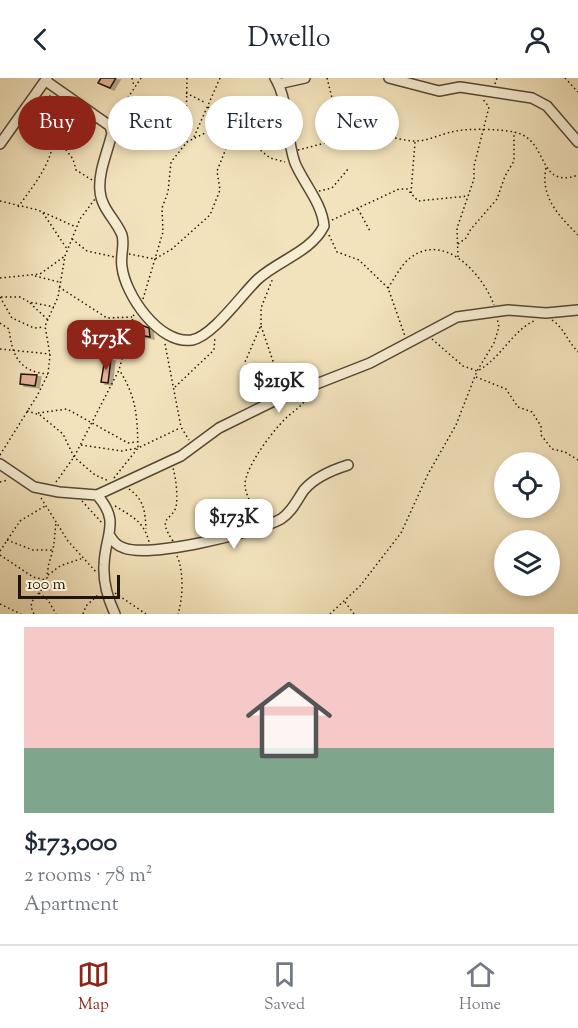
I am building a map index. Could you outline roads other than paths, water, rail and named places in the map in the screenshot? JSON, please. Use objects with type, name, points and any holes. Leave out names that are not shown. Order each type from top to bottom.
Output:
[{"type":"street","points":[[0,144],[49,81],[106,122],[112,133],[99,183],[100,195],[123,238],[122,260],[125,281],[138,306],[163,331],[184,340],[193,340],[213,326],[277,263],[306,247],[324,226],[321,212],[295,161],[283,99],[277,81],[305,78]]},
{"type":"street","points":[[389,78],[439,91],[470,88],[532,98],[547,106],[578,141]]},
{"type":"street","points":[[0,464],[34,487],[74,495],[101,497],[171,461],[219,429],[287,395],[370,363],[457,317],[508,310],[544,315],[578,310]]},
{"type":"street","points":[[110,534],[116,544],[125,549],[145,551],[233,537],[289,513],[306,488],[331,470],[348,465]]},
{"type":"street","points":[[101,497],[110,512],[110,534],[104,564],[105,584],[115,614]]}]
